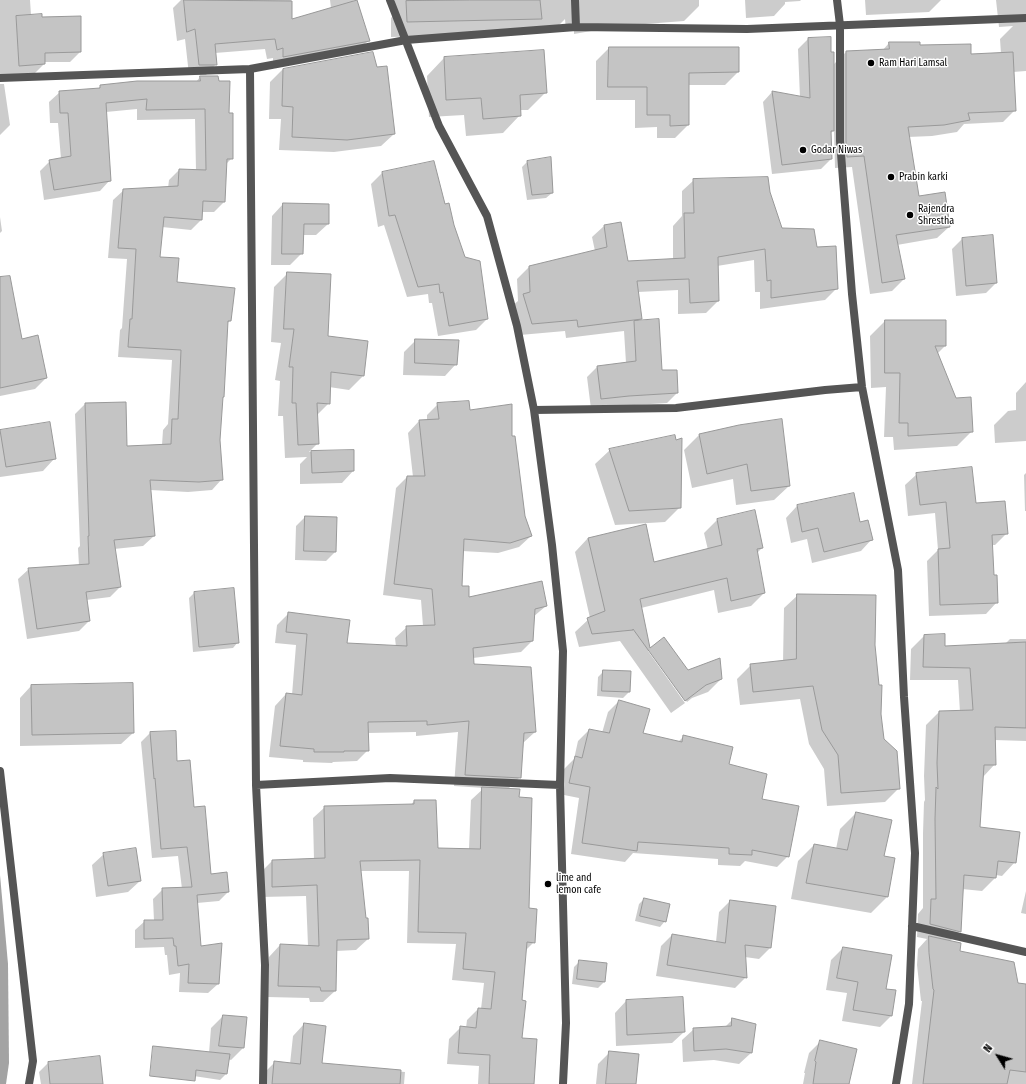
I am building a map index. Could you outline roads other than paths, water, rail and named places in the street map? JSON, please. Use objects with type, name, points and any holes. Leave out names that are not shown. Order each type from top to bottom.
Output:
[{"type":"street","points":[[390,0],[439,126],[486,216],[517,326],[534,410],[552,545],[563,651],[560,785],[566,1023],[563,1084]]},
{"type":"street","points":[[575,0],[576,27]]},
{"type":"street","points":[[837,0],[840,25],[840,141],[852,294],[862,387],[898,570],[904,697],[915,853],[909,1004],[896,1084]]},
{"type":"street","points":[[0,78],[250,69],[406,40],[576,27],[748,29],[1026,18]]},
{"type":"street","points":[[250,69],[256,785],[265,965],[263,1084]]},
{"type":"street","points":[[534,410],[676,408],[862,387]]},
{"type":"street","points":[[0,771],[33,1060],[29,1084]]},
{"type":"street","points":[[256,785],[390,778],[560,785]]},
{"type":"street","points":[[912,926],[1026,952]]},
{"type":"place","name":"Ram Hari Lamsal","points":[[871,63]]},
{"type":"place","name":"Godar Niwas","points":[[803,150]]},
{"type":"place","name":"Prabin karki","points":[[891,177]]},
{"type":"place","name":"Rajendra Shrestha","points":[[910,215]]},
{"type":"place","name":"lime and lemon cafe","points":[[548,884]]}]
